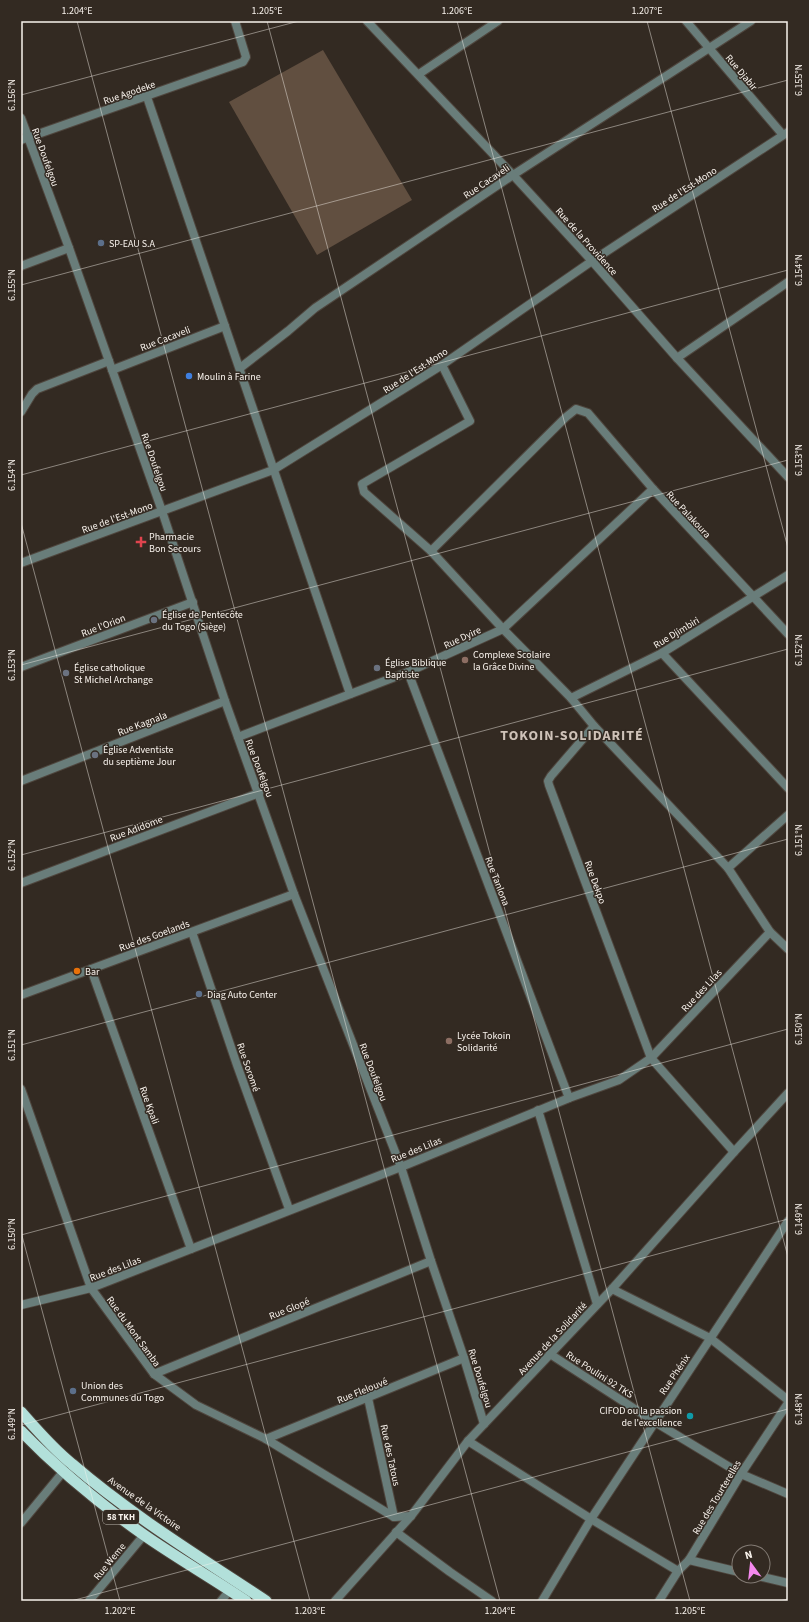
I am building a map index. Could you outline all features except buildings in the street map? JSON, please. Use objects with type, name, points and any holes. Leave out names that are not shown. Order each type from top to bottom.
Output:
[{"type":"highway","name":"Avenue de la Victoire","points":[[21,1412],[43,1437],[71,1464],[91,1480],[152,1524],[266,1601]]},
{"type":"highway","name":"58 TKH","points":[[21,1431],[63,1472],[144,1534],[246,1601]]},
{"type":"street","name":"Rue Agodeke","points":[[24,139],[243,62],[246,57],[235,21]]},
{"type":"street","name":"Rue de la Providence","points":[[367,21],[419,74],[513,175],[592,261],[677,358],[788,477]]},
{"type":"street","points":[[419,74],[498,21]]},
{"type":"street","name":"Rue Djabir","points":[[686,21],[786,134]]},
{"type":"street","name":"Rue Cacaveli","points":[[240,368],[315,308],[513,175],[751,21]]},
{"type":"street","points":[[147,97],[350,694]]},
{"type":"street","name":"Rue Doufelgou","points":[[21,118],[24,139],[69,248],[162,511],[225,702],[259,793],[294,894],[400,1167],[464,1358],[484,1424]]},
{"type":"street","name":"Rue de l'Est-Mono","points":[[21,563],[273,470],[442,365],[592,261],[786,134]]},
{"type":"street","points":[[21,266],[69,248]]},
{"type":"street","points":[[677,358],[788,282]]},
{"type":"street","name":"Rue Cacaveli","points":[[112,370],[225,326]]},
{"type":"street","points":[[21,412],[32,394],[37,389],[109,361]]},
{"type":"street","points":[[442,365],[470,421],[362,484],[364,492],[430,551],[502,629],[572,698],[594,726],[728,868],[770,932],[788,949]]},
{"type":"street","name":"Rue Palakoura","points":[[430,551],[566,417],[576,409],[588,413],[653,489],[788,634]]},
{"type":"street","name":"Rue Dyire","points":[[238,737],[408,672],[502,629],[653,489]]},
{"type":"street","name":"Rue Djimbiri","points":[[572,698],[662,653],[788,575]]},
{"type":"street","name":"Rue l'Orion","points":[[21,667],[193,602]]},
{"type":"street","points":[[662,653],[788,788]]},
{"type":"street","name":"Rue Tanlona","points":[[408,672],[569,1098]]},
{"type":"street","name":"Rue Kagnala","points":[[21,781],[225,702]]},
{"type":"street","name":"Rue Dekpo","points":[[594,726],[548,782],[651,1058]]},
{"type":"street","name":"Rue Adidome","points":[[21,883],[259,793]]},
{"type":"street","points":[[728,868],[788,815]]},
{"type":"street","name":"Rue des Goelands","points":[[21,995],[294,894]]},
{"type":"street","name":"Rue Soromé","points":[[192,932],[237,1065],[289,1209]]},
{"type":"street","name":"Rue des Lilas","points":[[21,1306],[90,1288],[289,1209],[400,1167],[538,1110],[618,1080],[651,1058],[770,932]]},
{"type":"street","name":"Rue Kpali","points":[[91,969],[191,1249]]},
{"type":"street","points":[[651,1058],[734,1152]]},
{"type":"street","name":"Rue du Mont Samba","points":[[21,1089],[90,1288],[154,1374],[196,1405],[266,1439],[394,1516]]},
{"type":"street","name":"Avenue de la Solidarité","points":[[335,1601],[411,1516],[468,1441],[612,1289],[788,1093]]},
{"type":"street","points":[[538,1110],[597,1304]]},
{"type":"street","name":"Rue Phénix","points":[[542,1601],[591,1519],[788,1221]]},
{"type":"street","name":"Rue Glopé","points":[[154,1374],[431,1261]]},
{"type":"street","points":[[612,1289],[710,1338],[788,1401]]},
{"type":"street","name":"Rue Poulini 92 TKS","points":[[550,1354],[655,1422],[741,1474],[788,1494]]},
{"type":"street","name":"Rue Flelouvé","points":[[266,1439],[464,1358]]},
{"type":"street","name":"Rue des Tatous","points":[[368,1398],[394,1516]]},
{"type":"street","name":"Rue des Tourterelles","points":[[659,1601],[678,1571],[689,1560],[741,1474],[788,1401]]},
{"type":"street","points":[[468,1441],[591,1519],[678,1571]]},
{"type":"street","points":[[21,1523],[63,1472]]},
{"type":"street","points":[[394,1516],[411,1516]]},
{"type":"street","points":[[396,1532],[492,1601]]},
{"type":"street","name":"Rue Weme","points":[[89,1601],[144,1534]]},
{"type":"street","points":[[689,1560],[731,1570]]},
{"type":"street","points":[[771,1579],[788,1583]]},
{"type":"street","points":[[221,1601],[230,1590]]},
{"type":"shaded area","points":[[323,50],[412,200],[317,255],[229,102]]},
{"type":"place","name":"SP-EAU S.A","points":[[101,243]]},
{"type":"place","name":"Moulin à Farine","points":[[189,376]]},
{"type":"place","name":"Pharmacie Bon Secours","points":[[141,542]]},
{"type":"place","name":"Église de Pentecôte du Togo (Siège)","points":[[154,620]]},
{"type":"place","name":"Complexe Scolaire la Grâce Divine","points":[[465,660]]},
{"type":"place","name":"Église Biblique Baptiste","points":[[377,668]]},
{"type":"place","name":"Église catholique St Michel Archange","points":[[66,673]]},
{"type":"place","name":"Église Adventiste du septième Jour","points":[[95,755]]},
{"type":"place","name":"Bar","points":[[77,971]]},
{"type":"place","name":"Diag Auto Center","points":[[199,994]]},
{"type":"place","name":"Lycée Tokoin Solidarité","points":[[449,1041]]},
{"type":"place","name":"Union des Communes du Togo","points":[[73,1391]]},
{"type":"place","name":"CIFOD ou la passion de l'excellence","points":[[690,1416]]},
{"type":"district","name":"TOKOIN-SOLIDARITÉ","points":[[572,735]]}]
